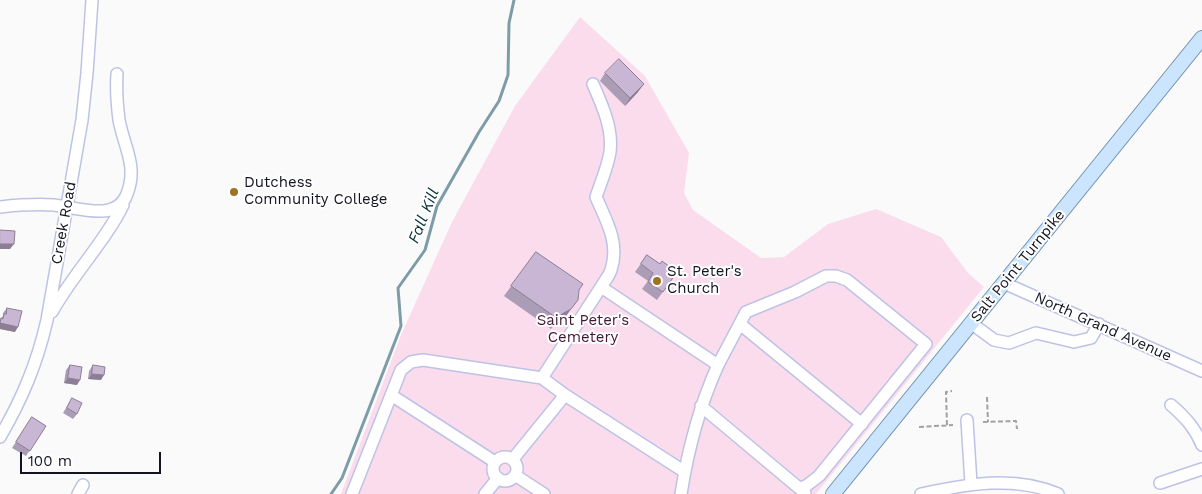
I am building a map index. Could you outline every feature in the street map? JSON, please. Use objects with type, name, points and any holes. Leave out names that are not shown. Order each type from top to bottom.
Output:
[{"type":"main road","name":"Salt Point Turnpike","points":[[833,494],[1202,38]]},
{"type":"street","name":"Creek Road","points":[[0,437],[30,379],[47,320],[84,104],[92,0]]},
{"type":"street","points":[[47,320],[76,274],[114,220],[131,182],[132,168],[119,116],[116,91],[117,74]]},
{"type":"street","points":[[542,378],[611,271],[614,252],[613,237],[596,196],[610,152],[610,134],[606,115],[593,84]]},
{"type":"street","points":[[0,207],[40,204],[105,211],[116,208],[124,200]]},
{"type":"street","points":[[682,494],[685,472],[701,406],[718,365],[746,312],[795,292],[826,276],[836,276],[847,280],[926,344],[819,476],[806,486],[803,491],[701,406]]},
{"type":"street","name":"North Grand Avenue","points":[[1004,283],[1202,371]]},
{"type":"street","points":[[601,287],[718,365]]},
{"type":"street","points":[[971,323],[994,340],[1009,343],[1036,333],[1074,342],[1091,338],[1099,324]]},
{"type":"street","points":[[740,324],[862,424]]},
{"type":"street","points":[[352,494],[401,370],[411,362],[424,360],[542,378],[565,395],[685,472]]},
{"type":"street","points":[[391,395],[495,462]]},
{"type":"street","points":[[513,459],[565,395]]},
{"type":"street","points":[[1171,405],[1182,414],[1195,430],[1202,445]]},
{"type":"street","points":[[967,420],[971,484]]},
{"type":"street","points":[[503,457],[513,459],[517,465],[515,476],[507,481],[498,478],[493,471],[495,462],[503,457]]},
{"type":"street","points":[[1160,483],[1202,469]]},
{"type":"street","points":[[515,476],[544,494]]},
{"type":"street","points":[[485,494],[498,478]]},
{"type":"street","points":[[921,494],[956,486],[986,482],[1014,484],[1048,490],[1058,494]]},
{"type":"path","points":[[947,425],[946,392],[952,391]]},
{"type":"path","points":[[987,397],[988,422]]},
{"type":"path","points":[[983,422],[1016,421],[1017,429]]},
{"type":"path","points":[[919,427],[953,425]]},
{"type":"green space","name":"Saint Peter's Cemetery","points":[[580,17],[645,76],[689,153],[684,193],[693,210],[761,258],[784,257],[828,224],[876,209],[941,237],[968,273],[984,287],[816,494],[341,494],[401,335],[452,222],[515,106]]},
{"type":"building","points":[[619,59],[644,84],[630,98],[605,73]]},
{"type":"building","points":[[0,230],[15,231],[14,244],[0,244]]},
{"type":"building","points":[[536,252],[583,284],[579,290],[578,300],[571,309],[562,314],[558,319],[511,286]]},
{"type":"building","points":[[647,255],[660,264],[662,261],[677,272],[663,292],[648,282],[653,273],[641,264]]},
{"type":"building","points":[[7,308],[22,311],[18,327],[0,323],[1,318],[3,319],[4,314],[6,314]]},
{"type":"building","points":[[70,365],[82,367],[80,380],[68,378]]},
{"type":"building","points":[[93,365],[105,367],[104,375],[92,374]]},
{"type":"building","points":[[72,398],[82,403],[77,414],[67,408]]},
{"type":"building","points":[[32,417],[46,426],[30,451],[16,442]]},
{"type":"waterway","name":"Fall Kill","points":[[331,494],[342,478],[401,326],[398,288],[425,250],[437,206],[499,101],[508,75],[509,23],[514,0]]},
{"type":"place","name":"Dutchess Community College","points":[[234,192]]},
{"type":"place","name":"St. Peter's Church","points":[[657,281]]}]
